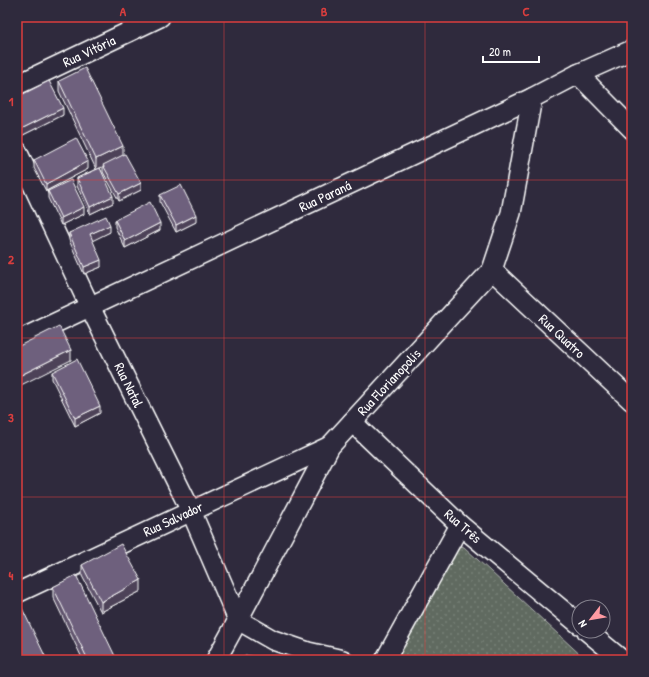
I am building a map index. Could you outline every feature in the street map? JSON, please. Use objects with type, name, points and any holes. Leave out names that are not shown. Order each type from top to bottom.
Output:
[{"type":"street","name":"Rua Vitória","points":[[17,85],[160,17]]},
{"type":"street","name":"Rua Paraná","points":[[17,341],[532,98],[578,74],[632,50]]},
{"type":"street","points":[[578,74],[632,129]]},
{"type":"street","name":"Rua Florianopolis","points":[[216,660],[330,446],[492,270],[511,213],[532,98]]},
{"type":"street","name":"Rua Natal","points":[[17,151],[90,307],[191,511],[238,620]]},
{"type":"street","name":"Rua Quatro","points":[[492,270],[632,401]]},
{"type":"street","name":"Rua Três","points":[[352,422],[460,525],[571,617]]},
{"type":"street","name":"Rua Salvador","points":[[17,593],[330,446]]},
{"type":"street","points":[[386,660],[460,525]]},
{"type":"street","points":[[238,620],[273,640],[308,652],[343,660]]},
{"type":"street","points":[[597,639],[622,660]]},
{"type":"green space","points":[[457,545],[464,547],[586,660],[394,660]]},
{"type":"building","points":[[85,68],[123,146],[96,159],[59,81]]},
{"type":"building","points":[[49,81],[63,108],[19,130],[17,126],[17,97]]},
{"type":"building","points":[[76,138],[88,161],[46,184],[34,160]]},
{"type":"building","points":[[125,154],[141,183],[119,194],[103,165]]},
{"type":"building","points":[[100,168],[113,196],[90,207],[77,178]]},
{"type":"building","points":[[71,180],[84,207],[61,218],[48,191]]},
{"type":"building","points":[[181,185],[196,215],[176,225],[160,195]]},
{"type":"building","points":[[150,202],[160,223],[125,241],[115,220]]},
{"type":"building","points":[[106,216],[110,225],[90,234],[101,260],[84,267],[69,233]]},
{"type":"building","points":[[59,326],[71,350],[17,377],[17,347]]},
{"type":"building","points":[[77,359],[100,406],[75,418],[52,372]]},
{"type":"building","points":[[17,406],[21,414],[17,416]]},
{"type":"building","points":[[121,544],[141,580],[101,602],[82,565]]},
{"type":"building","points":[[76,575],[115,656],[106,660],[88,660],[53,587]]},
{"type":"building","points":[[19,602],[47,660],[19,660],[17,657],[17,603]]},
{"type":"building","points":[[245,655],[271,660],[244,660]]}]
